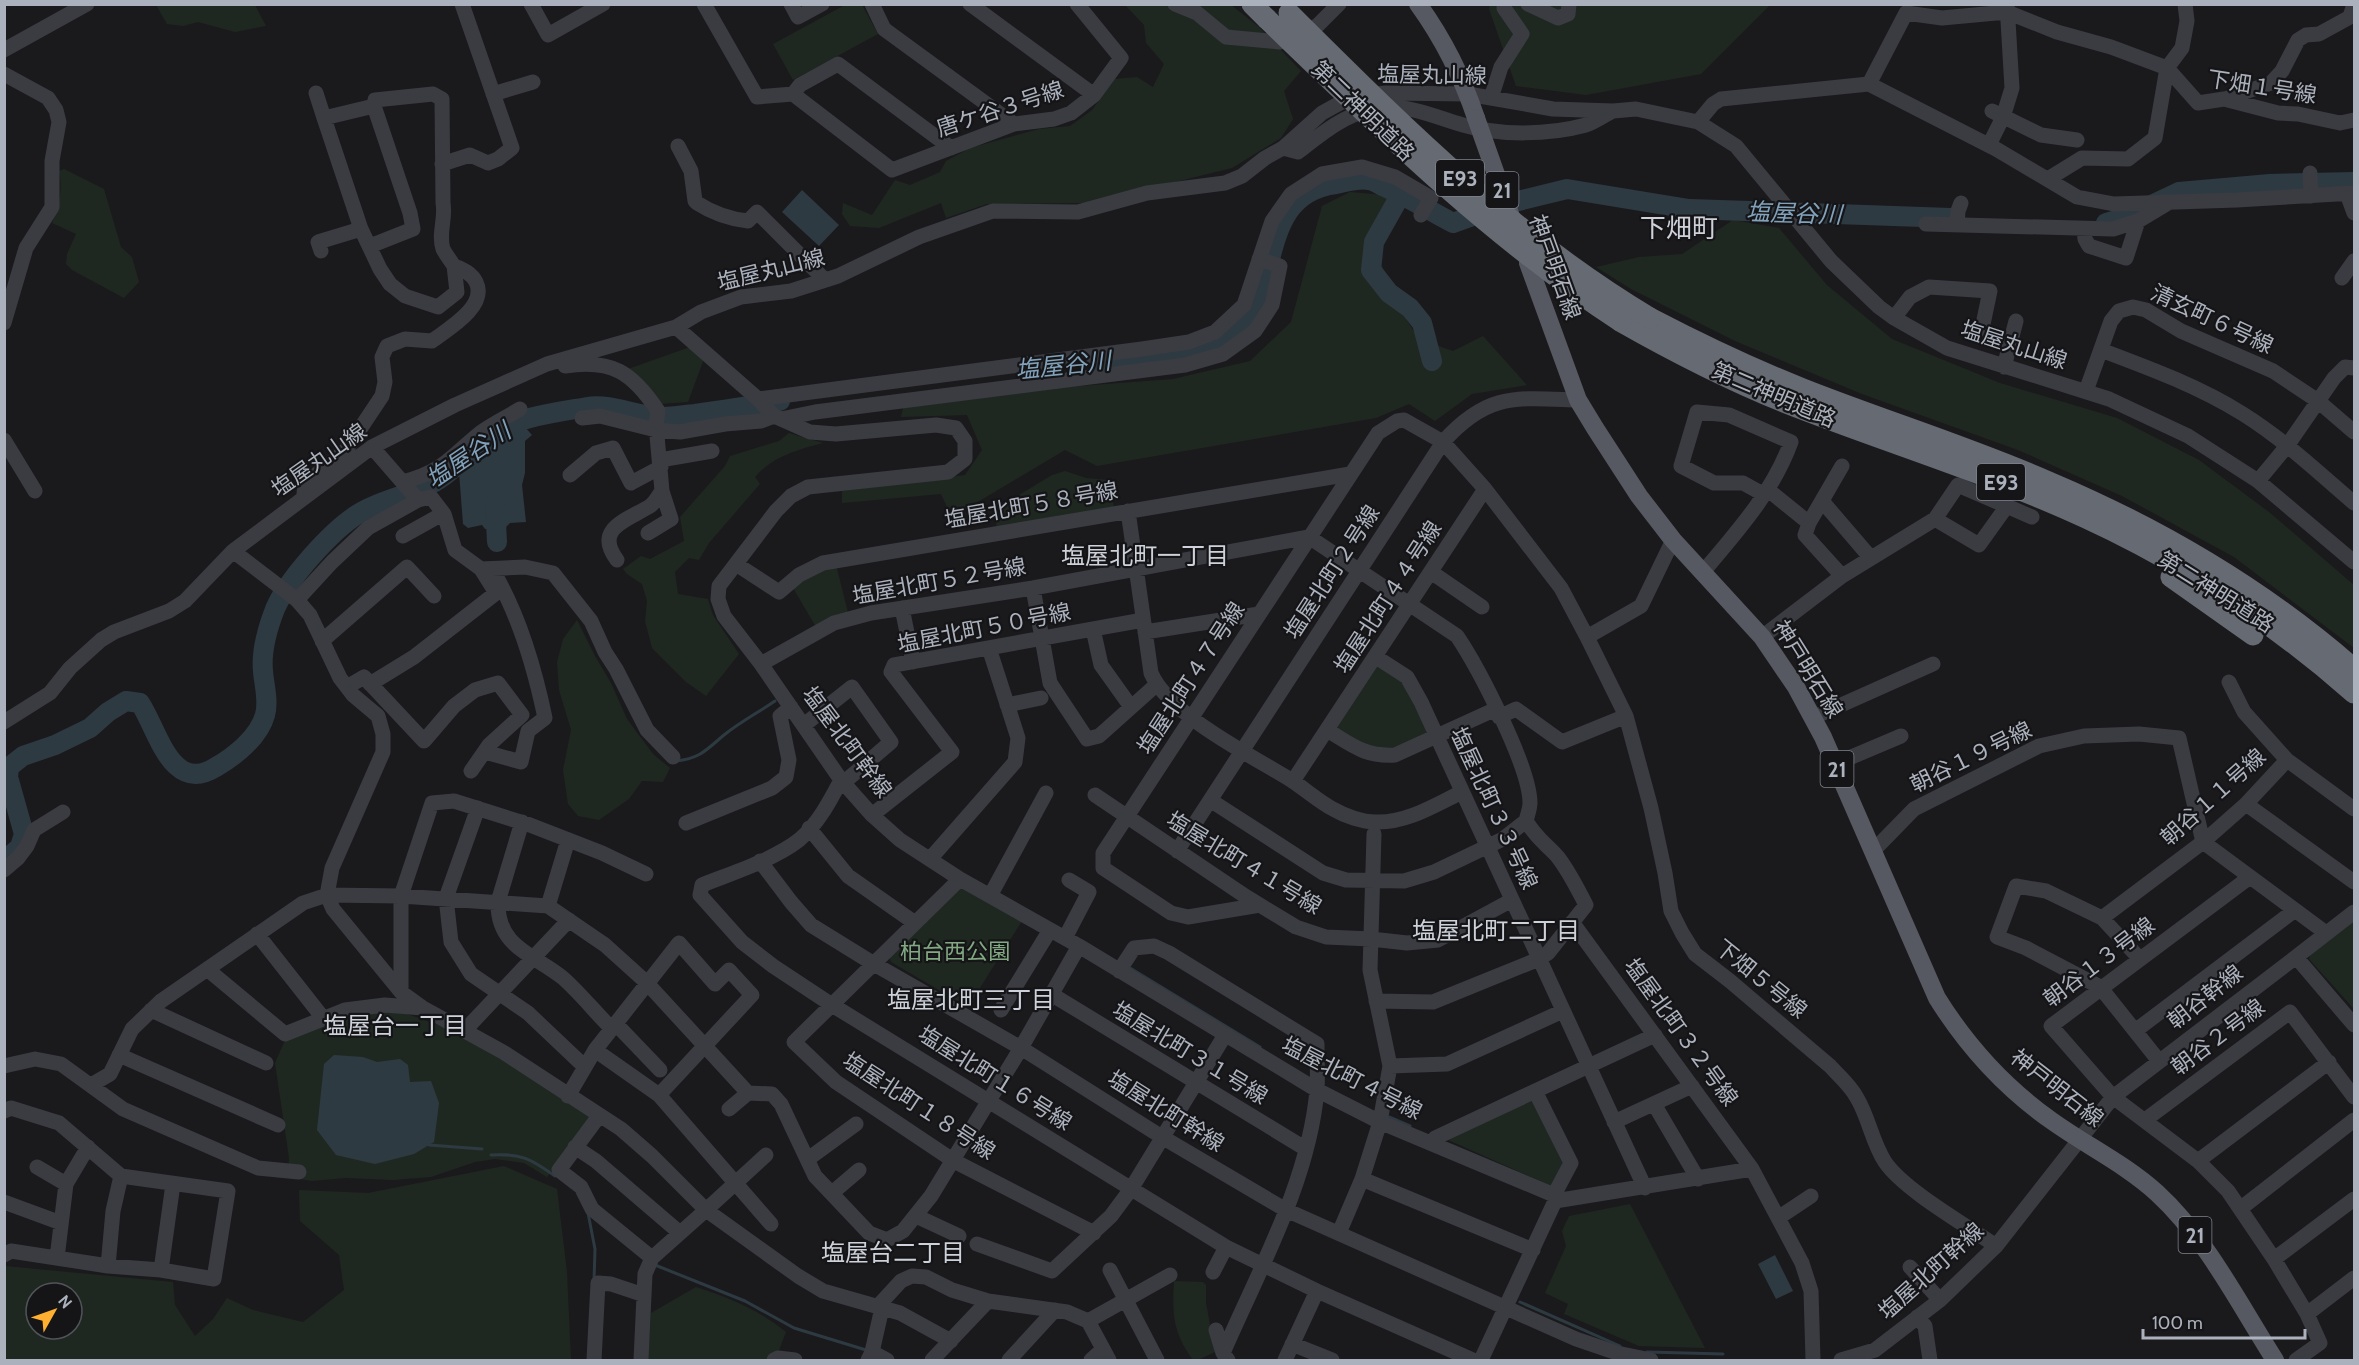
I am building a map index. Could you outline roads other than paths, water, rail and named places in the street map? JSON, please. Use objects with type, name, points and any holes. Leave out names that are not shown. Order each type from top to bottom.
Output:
[{"type":"highway","name":"第二神明道路","points":[[1272,10],[1511,222],[1583,276],[1650,318],[1764,373],[2047,481],[2125,516],[2234,579],[2307,630],[2355,669]]},
{"type":"highway","name":"第二神明道路","points":[[1272,10],[1390,137],[1468,208],[1541,267],[1620,321],[1682,355],[1757,391],[2000,482],[2087,518],[2178,566],[2255,614],[2355,693]]},
{"type":"highway","points":[[2000,482],[2081,523],[2144,559],[2253,635]]},
{"type":"main road","name":"神戸明石線","points":[[1418,4],[1444,43],[1468,94],[1578,399],[1639,496],[1673,540],[1762,637],[1796,687],[1835,764],[1937,998],[1956,1029],[1973,1050],[2024,1099],[2052,1121],[2130,1170],[2158,1194],[2201,1243],[2275,1360]]},
{"type":"street","points":[[4,50],[87,4]]},
{"type":"street","points":[[442,164],[470,155],[488,163],[513,148],[462,4]]},
{"type":"street","points":[[531,4],[548,35],[603,4]]},
{"type":"street","points":[[705,4],[757,97],[793,94],[800,85],[838,64],[951,148]]},
{"type":"street","points":[[791,4],[798,17],[822,4]]},
{"type":"street","points":[[872,4],[884,29],[1014,124]]},
{"type":"street","points":[[970,4],[1094,95]]},
{"type":"street","name":"唐ケ谷３号線","points":[[793,94],[892,170],[1014,124],[1054,119],[1071,113],[1094,95],[1121,58],[1077,4]]},
{"type":"street","points":[[1175,4],[1197,13],[1226,37],[1280,42],[1300,38],[1318,25],[1339,4]]},
{"type":"street","points":[[1491,98],[1501,67],[1522,34],[1504,8],[1505,4]]},
{"type":"street","points":[[1528,4],[1558,18],[1568,14],[1569,4]]},
{"type":"street","points":[[2048,179],[2082,158],[2128,159],[2156,138],[2167,68],[2182,48],[2187,21],[2185,4]]},
{"type":"street","points":[[2224,99],[2271,83],[2282,71],[2298,40],[2306,34],[2319,34],[2350,17],[2355,4]]},
{"type":"street","points":[[1989,146],[1997,114],[2012,88],[2007,8]]},
{"type":"street","name":"下畑１号線","points":[[1869,84],[1906,9],[1942,18],[2007,8],[2057,32],[2120,50],[2167,68],[2198,103],[2224,99],[2278,113],[2298,114],[2340,123],[2355,120]]},
{"type":"street","points":[[4,74],[48,99],[56,110],[59,122],[52,161],[52,207],[26,248],[4,322]]},
{"type":"street","points":[[493,94],[533,82]]},
{"type":"street","points":[[1698,122],[1713,104],[1721,99],[1869,84],[1989,146],[2077,197],[2095,202],[2168,203],[2351,194],[2355,213]]},
{"type":"street","points":[[316,93],[361,229],[380,268],[390,284],[405,296],[438,307],[457,292],[454,266],[443,248],[442,227],[445,214],[442,99],[433,94],[375,100],[374,106],[410,213],[413,229],[370,246]]},
{"type":"street","name":"塩屋丸山線","points":[[4,722],[50,693],[70,668],[101,639],[169,612],[185,602],[233,551],[372,447],[455,405],[547,364],[676,327],[700,312],[741,297],[790,291],[838,276],[919,237],[993,211],[1078,212],[1147,193],[1225,183],[1242,176],[1265,158],[1283,148],[1322,113],[1340,103],[1361,96],[1386,93],[1468,94],[1553,109],[1613,111],[1636,109],[1698,122],[1736,146],[1831,261],[1879,307],[1894,318],[1947,348],[2086,391],[2140,412],[2188,436],[2258,481],[2355,562]]},
{"type":"street","points":[[324,118],[374,106]]},
{"type":"street","points":[[1283,148],[1298,152],[1327,130],[1370,109],[1416,109],[1464,126],[1522,132],[1556,130],[1588,124],[1613,111]]},
{"type":"street","points":[[1997,114],[2041,135],[2077,140]]},
{"type":"street","points":[[678,146],[691,171],[695,201],[720,216],[736,219],[748,221],[757,212],[825,280]]},
{"type":"street","points":[[758,399],[1188,342],[1215,332],[1244,305],[1272,220],[1291,194],[1322,174],[1362,167],[1395,177],[1431,198],[1421,215]]},
{"type":"street","points":[[2310,173],[2311,196]]},
{"type":"street","points":[[1926,224],[1959,213],[2084,230],[2113,229],[2138,221],[2168,203]]},
{"type":"street","points":[[2084,230],[2089,246],[2126,258],[2138,221]]},
{"type":"street","points":[[321,251],[318,242],[361,229]]},
{"type":"street","points":[[582,418],[600,416],[618,420],[657,422],[680,432],[815,412],[1185,365],[1223,354],[1255,331],[1272,305],[1280,267],[1259,259]]},
{"type":"street","points":[[2342,278],[2355,261]]},
{"type":"street","points":[[304,498],[305,484],[346,450],[382,396],[385,382],[382,357],[387,346],[405,339],[432,341],[467,313],[476,301],[478,287],[475,278],[461,267],[454,266]]},
{"type":"street","points":[[1894,318],[1910,297],[1929,287],[1990,291],[1982,330]]},
{"type":"street","name":"清玄町６号線","points":[[2086,391],[2111,321],[2119,311],[2133,308],[2146,310],[2181,331],[2273,371],[2318,401],[2355,432]]},
{"type":"street","points":[[2004,367],[2016,321]]},
{"type":"street","name":"塩屋北町幹線","points":[[676,327],[777,418],[810,432],[836,434],[936,425],[956,428],[965,441],[964,459],[948,472],[808,487],[791,496],[776,511],[719,586],[718,599],[724,616],[761,664],[841,780],[872,815],[900,840],[960,879]]},
{"type":"street","points":[[2101,350],[2181,381],[2243,414],[2287,446],[2355,503]]},
{"type":"street","points":[[547,364],[554,368],[582,363],[608,365],[632,378],[657,422],[662,491],[671,519],[648,533]]},
{"type":"street","points":[[2258,481],[2287,446],[2345,367],[2355,368]]},
{"type":"street","name":"塩屋北町２号線","points":[[1177,851],[1443,442],[1469,417],[1500,401],[1529,398],[1578,399]]},
{"type":"street","points":[[297,600],[332,561],[368,528],[416,493],[428,476],[452,460],[481,432],[520,410]]},
{"type":"street","points":[[1703,572],[1747,521],[1763,494],[1785,460],[1791,442],[1729,416],[1697,412],[1681,466],[1714,483],[1743,483],[1763,494],[1772,493],[1809,523]]},
{"type":"street","points":[[615,439],[618,420]]},
{"type":"street","name":"塩屋北町４７号線","points":[[1260,905],[1188,916],[1171,913],[1103,868],[1103,853],[1378,433],[1397,421],[1404,420],[1443,442]]},
{"type":"street","points":[[4,440],[35,491]]},
{"type":"street","points":[[1443,442],[1485,489]]},
{"type":"street","points":[[372,447],[416,493],[439,523],[403,536]]},
{"type":"street","points":[[570,475],[596,453],[613,448],[631,483],[660,464],[712,451]]},
{"type":"street","points":[[1842,466],[1804,535],[1842,576]]},
{"type":"street","name":"塩屋北町５８号線","points":[[736,564],[779,592],[799,575],[823,563],[1350,474]]},
{"type":"street","points":[[1762,637],[1842,576],[1935,519],[1958,484],[2032,517]]},
{"type":"street","name":"塩屋北町４４号線","points":[[1293,782],[1485,489]]},
{"type":"street","name":"下畑５号線","points":[[1485,489],[1562,588],[1618,695],[1651,808],[1671,911],[1695,954],[1837,1073],[1857,1097],[1884,1160],[1893,1173],[1996,1246]]},
{"type":"street","points":[[617,560],[609,550],[609,539],[614,527],[652,505],[662,491]]},
{"type":"street","points":[[416,493],[444,514],[455,550],[486,569],[513,607],[538,682],[545,718],[528,731],[521,762],[485,752]]},
{"type":"street","points":[[1821,501],[1870,557]]},
{"type":"street","points":[[1935,519],[1979,545],[2007,506]]},
{"type":"street","points":[[1128,511],[1151,673],[1156,685],[1192,717],[1333,809],[1356,818],[1374,822],[1391,822],[1409,817],[1462,792]]},
{"type":"street","points":[[1210,800],[1323,873],[1346,880],[1404,881],[1434,872],[1503,839],[1526,821],[1530,802],[1515,748],[1468,652],[1457,636],[1309,537]]},
{"type":"street","name":"塩屋北町５２号線","points":[[761,664],[834,623],[871,613],[1033,588],[1309,537]]},
{"type":"street","points":[[1587,637],[1641,606],[1673,540]]},
{"type":"street","points":[[233,551],[297,600],[310,615],[340,678],[353,695],[378,716],[383,734],[383,752],[332,868],[327,895],[333,909],[400,992],[423,1008],[503,1052],[621,1130],[652,1156],[706,1210],[798,1276],[823,1291],[900,1313],[951,1341]]},
{"type":"street","points":[[322,641],[410,562],[434,596]]},
{"type":"street","points":[[486,569],[525,567],[553,573],[591,621],[647,730],[673,757]]},
{"type":"street","points":[[370,684],[414,657],[496,592],[486,569]]},
{"type":"street","points":[[1431,572],[1482,607]]},
{"type":"street","points":[[1033,588],[1050,683],[1087,739],[1099,735],[1156,685]]},
{"type":"street","points":[[902,608],[913,662]]},
{"type":"street","name":"塩屋北町５０号線","points":[[872,815],[951,752],[891,672],[894,664],[1093,629],[1259,614]]},
{"type":"street","points":[[1093,629],[1101,665],[1131,707]]},
{"type":"street","points":[[930,859],[1015,762],[1018,738],[989,648]]},
{"type":"street","name":"塩屋北町３３号線","points":[[1376,657],[1407,677],[1645,1188]]},
{"type":"street","points":[[1812,718],[1933,664]]},
{"type":"street","points":[[347,687],[364,676],[424,741],[454,706],[476,690],[498,683],[522,715],[485,752],[471,771]]},
{"type":"street","points":[[2229,682],[2244,712],[2288,760]]},
{"type":"street","points":[[804,725],[852,687],[891,742],[849,778],[841,780]]},
{"type":"street","points":[[1007,705],[1041,698]]},
{"type":"street","points":[[686,823],[772,788],[786,777],[789,760],[780,716],[791,707]]},
{"type":"street","points":[[1327,730],[1365,753],[1378,756],[1395,755],[1436,736],[1498,713],[1516,709],[1562,742],[1626,716]]},
{"type":"street","name":"朝谷１９号線","points":[[1872,852],[1914,808],[2039,746],[2084,736],[2130,734],[2179,738],[2203,842]]},
{"type":"street","points":[[1835,764],[1901,736]]},
{"type":"street","name":"朝谷１１号線","points":[[2103,918],[2203,842],[2246,804],[2288,760],[2355,809]]},
{"type":"street","name":"塩屋北町１６号線","points":[[841,780],[826,809],[799,840],[760,861],[702,885],[700,895],[742,942],[773,966],[832,1005],[989,1099],[1226,1247],[1261,1266],[1473,1360]]},
{"type":"street","points":[[990,896],[1046,793]]},
{"type":"street","name":"塩屋北町４１号線","points":[[1095,795],[1260,905],[1296,927],[1326,937],[1371,939],[1407,944],[1438,940],[1512,900]]},
{"type":"street","points":[[400,992],[401,896],[432,803],[454,801],[522,822],[646,874]]},
{"type":"street","points":[[2246,804],[2355,882]]},
{"type":"street","points":[[478,808],[446,898],[451,942],[471,974],[528,1013],[585,1067]]},
{"type":"street","points":[[4,870],[18,858],[27,846],[34,830],[63,812]]},
{"type":"street","points":[[1376,1001],[1433,1002],[1539,959],[1548,953],[1586,905],[1572,877],[1557,856],[1535,837],[1526,821]]},
{"type":"street","points":[[522,822],[498,902],[502,929],[510,940],[563,979],[660,1070]]},
{"type":"street","points":[[809,828],[848,876],[915,923]]},
{"type":"street","points":[[1339,1233],[1362,1179],[1380,1122],[1390,1066],[1370,970],[1374,834]]},
{"type":"street","points":[[548,906],[568,840]]},
{"type":"street","points":[[2203,842],[2326,933]]},
{"type":"street","name":"塩屋北町幹線","points":[[760,861],[811,925],[1021,1048],[1162,1137],[1286,1210],[1576,1339],[1621,1357],[1651,1360]]},
{"type":"street","name":"朝谷１３号線","points":[[2113,1097],[2051,1026],[2100,987],[2250,877]]},
{"type":"street","points":[[874,963],[960,879]]},
{"type":"street","name":"塩屋北町４号線","points":[[960,879],[1065,938],[1317,1090],[1380,1122],[1554,1198]]},
{"type":"street","points":[[1065,938],[1089,892],[1069,880]]},
{"type":"street","points":[[2140,959],[2103,918],[2046,891],[2016,886],[1997,937],[2026,948],[2100,987],[2159,1061]]},
{"type":"street","points":[[91,1085],[110,1074],[132,1029],[160,1001],[303,903],[327,895],[446,898],[548,906],[605,945],[646,982],[748,1093]]},
{"type":"street","points":[[2135,1031],[2295,910]]},
{"type":"street","name":"朝谷幹線","points":[[2081,1140],[2113,1097],[2355,912]]},
{"type":"street","points":[[465,1030],[569,920]]},
{"type":"street","name":"塩屋北町３２号線","points":[[1572,922],[1752,1169],[1802,1263],[1811,1292],[1814,1360]]},
{"type":"street","points":[[1001,1010],[1050,930]]},
{"type":"street","points":[[257,934],[323,1018]]},
{"type":"street","points":[[568,1096],[595,1050],[679,938],[715,984],[729,970],[752,995],[659,1095]]},
{"type":"street","points":[[729,1109],[748,1093],[772,1094],[781,1104],[815,1176],[869,1233],[887,1239],[903,1231],[916,1216],[954,1161],[1078,946]]},
{"type":"street","points":[[1119,971],[1134,948],[1154,946],[1317,1044],[1317,1090],[1306,1149],[1286,1210],[1261,1266],[1226,1357]]},
{"type":"street","points":[[2296,957],[2354,1023]]},
{"type":"street","name":"塩屋北町１８号線","points":[[874,963],[794,1042],[836,1082],[954,1161],[1094,1233]]},
{"type":"street","points":[[207,969],[285,1034],[345,1010],[385,1005],[423,1008]]},
{"type":"street","name":"塩屋北町３１号線","points":[[1051,994],[1306,1149]]},
{"type":"street","points":[[152,1010],[266,1063]]},
{"type":"street","points":[[1390,1066],[1447,1064],[1563,1011]]},
{"type":"street","name":"朝谷２号線","points":[[2145,1120],[2290,1012],[2355,1097]]},
{"type":"street","points":[[977,1244],[1006,1262],[1052,1271],[1111,1216],[1131,1189],[1225,1035]]},
{"type":"street","points":[[1433,1144],[1435,1138],[1655,1035]]},
{"type":"street","points":[[595,1050],[659,1095],[771,1224]]},
{"type":"street","points":[[119,1055],[278,1125]]},
{"type":"street","points":[[5,1067],[36,1059],[61,1064],[80,1080],[91,1085],[123,1108],[258,1168],[299,1172]]},
{"type":"street","points":[[2198,1161],[2329,1062]]},
{"type":"street","points":[[1614,1122],[1692,1086]]},
{"type":"street","points":[[1481,1360],[1507,1308],[1571,1163],[1535,1091]]},
{"type":"street","points":[[2113,1097],[2198,1161],[2228,1191],[2274,1259],[2307,1314],[2320,1344],[2296,1360]]},
{"type":"street","points":[[1654,1104],[1698,1179]]},
{"type":"street","points":[[4,1111],[11,1108],[59,1122],[121,1176],[228,1191],[214,1279],[11,1251],[4,1255]]},
{"type":"street","points":[[599,1116],[559,1170],[580,1186],[592,1209],[652,1258]]},
{"type":"street","points":[[2240,1209],[2355,1120]]},
{"type":"street","points":[[808,1159],[856,1124]]},
{"type":"street","name":"塩屋北町幹線","points":[[1841,1360],[1875,1350],[1940,1300],[1996,1246],[2081,1140]]},
{"type":"street","points":[[57,1258],[66,1184],[88,1147]]},
{"type":"street","points":[[575,1147],[596,1161],[680,1233]]},
{"type":"street","points":[[641,1360],[645,1274],[652,1258],[766,1155]]},
{"type":"street","points":[[37,1167],[66,1184]]},
{"type":"street","points":[[1554,1198],[1645,1188],[1752,1169]]},
{"type":"street","points":[[832,1193],[860,1170]]},
{"type":"street","points":[[108,1266],[113,1210],[121,1176]]},
{"type":"street","points":[[1362,1179],[1533,1250]]},
{"type":"street","points":[[161,1270],[172,1184]]},
{"type":"street","points":[[1778,1218],[1811,1196]]},
{"type":"street","points":[[2274,1259],[2355,1199]]},
{"type":"street","points":[[4,1202],[61,1223]]},
{"type":"street","points":[[916,1216],[959,1236]]},
{"type":"street","points":[[1213,1272],[1226,1247]]},
{"type":"street","points":[[1910,1267],[1940,1300]]},
{"type":"street","points":[[1110,1270],[1157,1360]]},
{"type":"street","points":[[1088,1321],[1170,1275]]},
{"type":"street","points":[[887,1360],[870,1356],[880,1307],[901,1281],[912,1276],[926,1277],[952,1290],[988,1301],[1067,1312],[1088,1321],[1106,1355],[1091,1360]]},
{"type":"street","points":[[2307,1314],[2355,1278]]},
{"type":"street","points":[[594,1360],[598,1283],[611,1284],[644,1295]]},
{"type":"street","points":[[1285,1360],[1317,1291]]},
{"type":"street","points":[[932,1360],[988,1301]]},
{"type":"street","points":[[1009,1360],[1055,1310]]},
{"type":"street","points":[[1917,1317],[1925,1326],[1930,1360]]},
{"type":"street","points":[[1215,1330],[1226,1357]]},
{"type":"street","points":[[1292,1344],[1332,1360]]},
{"type":"street","points":[[774,1360],[778,1358],[795,1360]]},
{"type":"waterway","name":"塩屋谷川","points":[[1097,361],[1177,357],[1208,350],[1222,343],[1243,325],[1256,303],[1279,229],[1291,208],[1309,192],[1352,180],[1370,180],[1453,223],[1506,204],[1567,189],[1689,209],[1951,218]]},
{"type":"waterway","name":"塩屋谷川","points":[[2106,223],[2126,217],[2179,192],[2270,184],[2354,182]]},
{"type":"waterway","points":[[1401,194],[1374,242],[1371,270],[1389,293],[1410,308],[1422,323],[1432,361]]},
{"type":"waterway","name":"塩屋谷川","points":[[9,857],[20,847],[24,834],[8,777],[9,767],[23,756],[55,745],[90,728],[108,712],[126,701],[140,703],[168,756],[188,773],[201,773],[216,767],[238,752],[252,738],[265,715],[263,655],[266,639],[275,609],[300,570],[335,532],[358,514],[438,480],[484,440],[502,428],[538,416],[596,406],[667,417],[780,401]]},
{"type":"waterway","points":[[495,503],[497,542]]},
{"type":"waterway","points":[[676,761],[692,758],[703,752],[730,730],[775,701]]},
{"type":"waterway","points":[[1130,968],[1260,1047]]},
{"type":"waterway","points":[[1389,1117],[1410,1126]]},
{"type":"waterway","points":[[429,1145],[482,1149]]},
{"type":"waterway","points":[[491,1155],[525,1158],[555,1176]]},
{"type":"waterway","points":[[588,1213],[595,1249],[594,1281]]},
{"type":"waterway","points":[[655,1265],[745,1301],[794,1328],[866,1350]]},
{"type":"waterway","points":[[1520,1302],[1620,1346]]},
{"type":"waterway","points":[[1647,1352],[1723,1354]]},
{"type":"district","name":"下畑町","points":[[1679,228]]},
{"type":"district","name":"塩屋北町一丁目","points":[[1145,555]]},
{"type":"district","name":"塩屋北町二丁目","points":[[1496,930]]},
{"type":"district","name":"塩屋北町三丁目","points":[[971,999]]},
{"type":"district","name":"塩屋台一丁目","points":[[395,1025]]},
{"type":"district","name":"塩屋台二丁目","points":[[893,1252]]},
{"type":"park label","name":"柏台西公園","points":[[955,951]]}]
